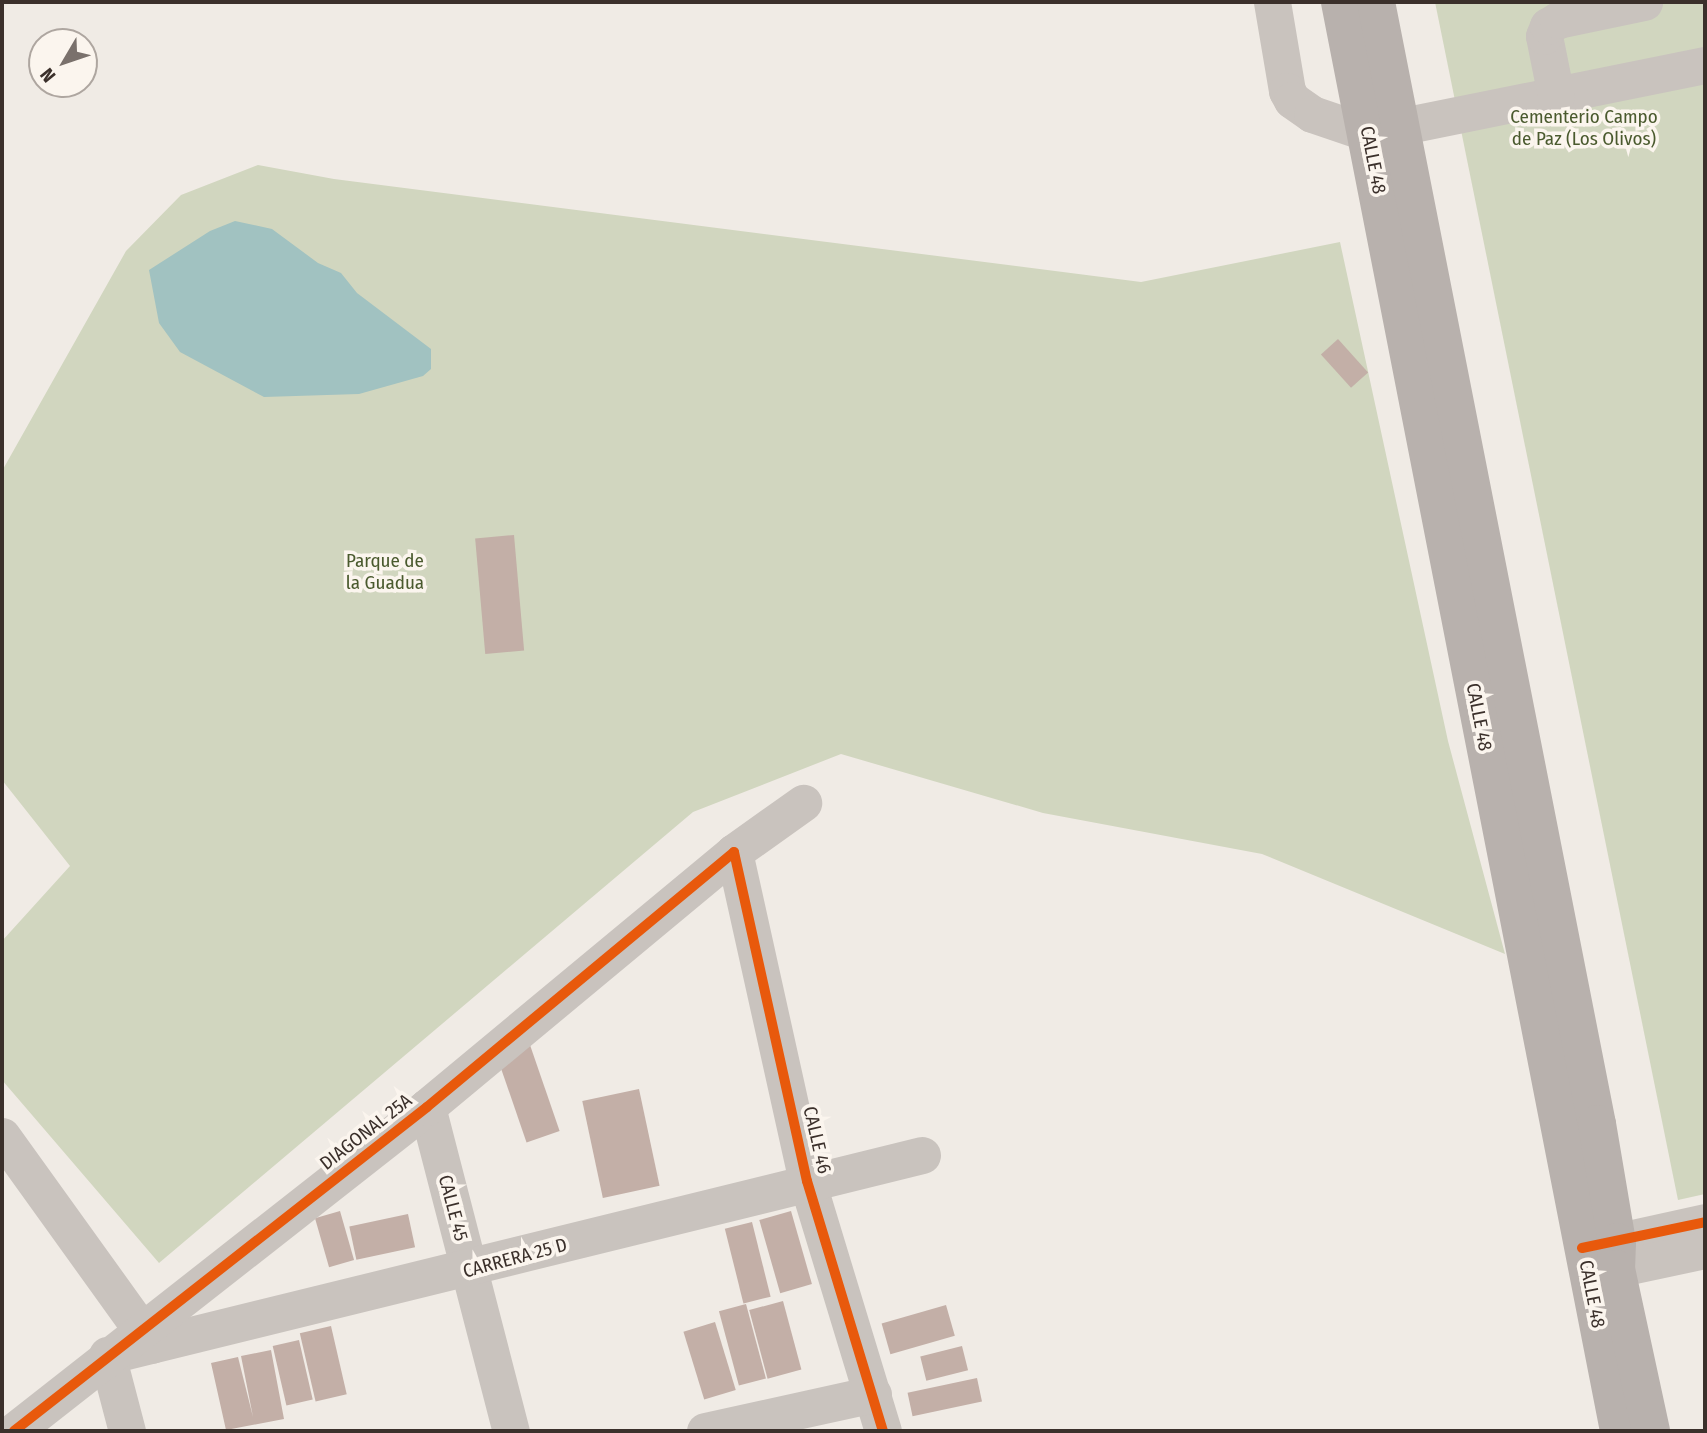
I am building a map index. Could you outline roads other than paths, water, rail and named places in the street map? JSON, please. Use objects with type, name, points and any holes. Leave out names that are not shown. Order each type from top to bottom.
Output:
[{"type":"main road","name":"CALLE 48","points":[[1340,2],[1384,130]]},
{"type":"main road","name":"CALLE 48","points":[[1376,2],[1384,130],[1601,1260],[1619,1431]]},
{"type":"main road","name":"CALLE 48","points":[[1601,1260],[1651,1431]]},
{"type":"street","points":[[1272,2],[1287,91],[1292,100],[1312,114],[1384,130],[1705,65]]},
{"type":"street","points":[[1556,96],[1544,36],[1548,26],[1558,20],[1644,2]]},
{"type":"street","name":"DIAGONAL 25A","points":[[14,1431],[107,1355],[148,1336],[734,852],[803,803]]},
{"type":"street","name":"CALLE 46","points":[[734,852],[807,1181],[883,1431]]},
{"type":"street","name":"CALLE 45","points":[[427,1107],[511,1431]]},
{"type":"street","points":[[2,1136],[148,1336]]},
{"type":"street","name":"CARRERA 25 D","points":[[148,1336],[469,1270],[807,1181],[922,1155]]},
{"type":"street","points":[[1601,1260],[1705,1222]]},
{"type":"street","points":[[1601,1260],[1705,1250]]},
{"type":"street","points":[[107,1355],[127,1431]]},
{"type":"street","points":[[705,1431],[873,1394]]},
{"type":"water","points":[[235,221],[272,229],[318,263],[341,273],[357,293],[431,349],[431,369],[423,376],[359,394],[264,397],[180,352],[159,323],[149,270],[210,231]]},
{"type":"park label","name":"Cementerio Campo de Paz (Los Olivos)","points":[[1584,128]]},
{"type":"park label","name":"Parque de la Guadua","points":[[385,572]]}]
